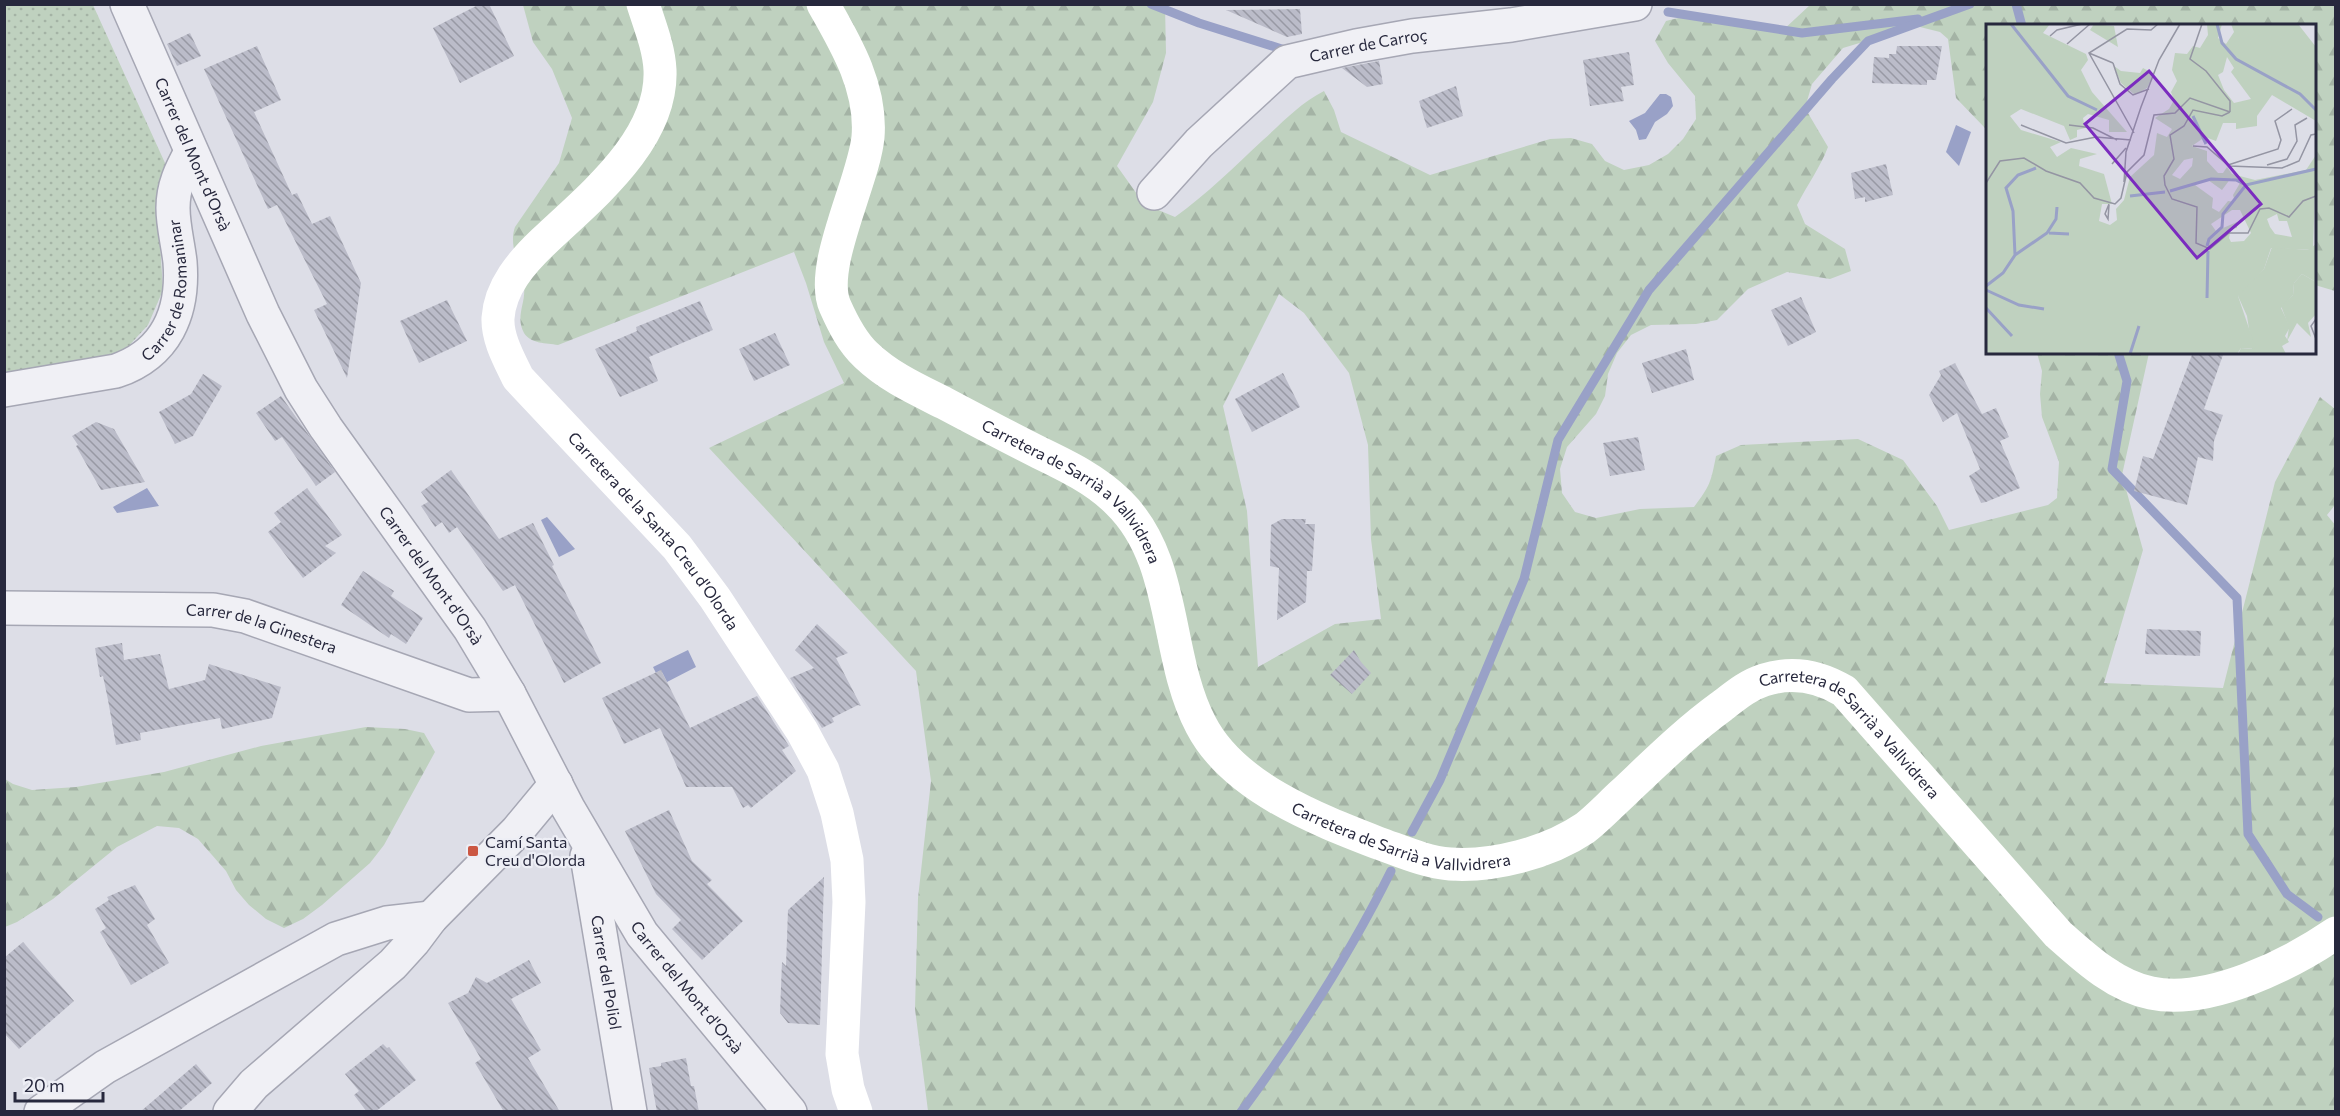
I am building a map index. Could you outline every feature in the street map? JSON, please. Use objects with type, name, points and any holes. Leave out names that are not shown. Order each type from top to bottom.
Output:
[{"type":"main road","name":"Carretera de la Santa Creu d'Olorda","points":[[643,4],[654,37],[660,71],[657,97],[647,124],[632,153],[523,261],[505,290],[498,319],[503,347],[518,378],[677,547],[716,598],[802,731],[823,770],[837,813],[846,860],[849,902],[842,1054],[848,1089],[856,1112]]},
{"type":"main road","name":"Carretera de Sarrià a Vallvidrera","points":[[823,4],[855,63],[867,111],[866,147],[839,240],[831,281],[832,300],[848,334],[863,353],[893,377],[1069,467],[1118,501],[1146,539],[1153,555],[1170,615],[1179,665],[1194,710],[1203,728],[1214,747],[1269,793],[1321,820],[1419,858],[1447,864],[1515,859],[1549,846],[1583,829],[1702,720],[1742,691],[1760,681],[1780,676],[1811,676],[1829,682],[1844,691],[2058,934],[2084,957],[2125,984],[2151,993],[2178,995],[2228,987],[2312,949],[2336,933]]},
{"type":"street","name":"Carrer del Mont d'Orsà","points":[[127,4],[263,314],[301,389],[326,428],[470,629],[509,694],[583,835],[642,934],[790,1112]]},
{"type":"street","name":"Carrer de Carroç","points":[[1155,193],[1200,143],[1287,62],[1356,46],[1419,35],[1510,26],[1635,4]]},
{"type":"street","name":"Carrer de Romaninar","points":[[4,390],[117,371],[134,365],[158,346],[176,316],[180,291],[180,265],[173,207],[177,177],[191,152]]},
{"type":"street","name":"Carrer de la Ginestera","points":[[4,608],[213,610],[245,616],[469,695],[509,694]]},
{"type":"street","points":[[230,1112],[254,1084],[393,964],[431,918],[517,831],[556,784]]},
{"type":"street","name":"Carrer del Poliol","points":[[583,835],[630,1112]]},
{"type":"street","points":[[41,1112],[105,1067],[336,939],[387,923],[431,918]]},
{"type":"green space","points":[[4,5],[93,5],[165,163],[159,228],[163,290],[148,325],[125,350],[91,362],[4,374]]},
{"type":"green space","points":[[523,5],[1165,5],[1166,53],[1153,102],[1117,166],[1144,204],[1175,217],[1209,190],[1292,114],[1324,91],[1334,110],[1341,132],[1430,175],[1550,139],[1571,138],[1592,144],[1605,161],[1624,170],[1649,165],[1668,154],[1683,139],[1696,119],[1695,96],[1668,63],[1655,41],[1666,21],[1683,17],[1712,17],[1781,32],[1810,5],[2335,5],[2335,291],[2316,285],[2316,24],[1986,24],[1986,132],[1985,128],[1956,98],[1948,39],[1940,32],[1916,26],[1843,48],[1812,84],[1805,108],[1828,147],[1797,205],[1805,224],[1845,249],[1851,271],[1830,279],[1787,272],[1748,289],[1717,320],[1696,324],[1651,325],[1631,335],[1617,353],[1608,374],[1605,396],[1596,414],[1567,447],[1560,469],[1562,493],[1575,512],[1596,518],[1640,509],[1694,507],[1709,483],[1716,456],[1741,445],[1858,439],[1903,460],[1937,506],[1949,530],[2048,505],[2057,498],[2059,462],[2042,417],[2040,394],[2042,371],[2037,354],[2149,354],[2122,475],[2143,550],[2104,683],[2223,688],[2275,482],[2320,397],[2335,409],[2335,505],[2327,515],[2336,526],[2335,1111],[928,1111],[915,1009],[918,898],[931,781],[916,671],[709,448],[844,383],[824,342],[794,252],[558,345],[539,342],[527,337],[520,321],[524,287],[514,249],[513,234],[515,227],[559,163],[572,118],[552,69],[533,42]],"holes":[[[1279,294],[1304,313],[1349,373],[1368,445],[1371,539],[1381,619],[1335,624],[1258,667],[1247,511],[1223,406]]]},
{"type":"green space","points":[[366,727],[405,729],[424,733],[435,752],[384,845],[370,863],[303,919],[284,928],[266,919],[236,890],[226,871],[198,839],[179,828],[157,826],[117,847],[53,899],[5,927],[5,779],[32,790],[76,787],[164,772],[261,746]]},
{"type":"water","points":[[1660,94],[1671,97],[1673,106],[1667,114],[1655,122],[1646,139],[1639,140],[1636,130],[1629,121],[1645,113]]},
{"type":"water","points":[[1956,125],[1971,132],[1959,166],[1946,152]]},
{"type":"water","points":[[147,488],[159,506],[117,513],[113,507]]},
{"type":"water","points":[[547,517],[575,549],[559,557],[541,520]]},
{"type":"water","points":[[688,650],[696,667],[667,682],[661,670],[656,673],[653,667]]},
{"type":"building","points":[[480,4],[489,4],[514,56],[460,83],[433,28]]},
{"type":"building","points":[[1300,9],[1302,34],[1287,37],[1226,10]]},
{"type":"building","points":[[190,33],[201,56],[177,66],[167,44]]},
{"type":"building","points":[[257,46],[281,100],[254,112],[292,195],[297,193],[312,224],[330,216],[361,283],[347,378],[314,310],[327,304],[277,205],[268,209],[204,69]]},
{"type":"building","points":[[1897,46],[1942,46],[1936,80],[1927,80],[1927,85],[1872,83],[1874,57],[1889,58],[1889,54],[1896,54]]},
{"type":"building","points":[[1629,52],[1634,85],[1621,87],[1624,101],[1590,106],[1583,60]]},
{"type":"building","points":[[1379,61],[1383,84],[1367,87],[1342,68]]},
{"type":"building","points":[[1456,86],[1463,116],[1427,128],[1419,101]]},
{"type":"building","points":[[1886,164],[1893,195],[1865,202],[1865,197],[1855,199],[1851,173]]},
{"type":"building","points":[[1801,297],[1816,332],[1788,346],[1771,310]]},
{"type":"building","points":[[447,300],[467,341],[419,363],[400,321]]},
{"type":"building","points":[[700,301],[713,330],[649,357],[658,381],[620,397],[595,349],[637,331],[636,327]]},
{"type":"building","points":[[775,333],[790,365],[754,381],[739,349]]},
{"type":"building","points":[[1686,349],[1694,380],[1652,393],[1642,363]]},
{"type":"building","points":[[2192,354],[2223,354],[2204,409],[2223,415],[2214,441],[2213,461],[2198,457],[2187,505],[2134,491],[2143,456],[2153,459]]},
{"type":"building","points":[[1955,363],[1982,414],[1996,408],[2009,437],[2000,441],[2020,488],[1986,502],[1981,503],[1969,476],[1980,469],[1957,413],[1943,422],[1929,395],[1941,375],[1939,371]]},
{"type":"building","points":[[1283,373],[1300,407],[1252,432],[1235,399]]},
{"type":"building","points":[[203,374],[222,386],[193,436],[175,444],[159,412],[191,394]]},
{"type":"building","points":[[281,396],[335,472],[316,486],[282,437],[275,441],[256,413]]},
{"type":"building","points":[[96,422],[114,429],[145,482],[101,490],[72,436]]},
{"type":"building","points":[[1638,437],[1645,470],[1610,476],[1603,443]]},
{"type":"building","points":[[451,470],[499,539],[533,523],[601,663],[564,683],[515,585],[503,591],[457,527],[449,533],[442,522],[435,527],[421,506],[428,502],[421,492]]},
{"type":"building","points":[[307,488],[342,535],[325,546],[336,553],[303,578],[268,532],[281,522],[274,513]]},
{"type":"building","points":[[1282,519],[1306,519],[1305,524],[1315,524],[1312,571],[1307,571],[1306,602],[1277,620],[1279,568],[1270,566],[1271,525]]},
{"type":"building","points":[[363,571],[394,591],[391,596],[423,618],[406,644],[391,634],[389,638],[341,605]]},
{"type":"building","points":[[817,624],[848,653],[836,658],[861,706],[858,705],[832,718],[834,722],[822,728],[790,678],[814,668],[795,650]]},
{"type":"building","points":[[2147,629],[2201,631],[2200,656],[2145,654]]},
{"type":"building","points":[[122,643],[124,660],[160,654],[169,689],[205,680],[209,664],[281,687],[272,718],[222,729],[220,718],[140,733],[141,740],[116,745],[103,676],[100,677],[95,648]]},
{"type":"building","points":[[1354,650],[1371,673],[1352,694],[1330,675]]},
{"type":"building","points":[[661,670],[690,728],[757,696],[789,746],[782,750],[796,771],[751,808],[748,805],[743,808],[732,787],[686,787],[660,728],[624,744],[602,698]]},
{"type":"building","points":[[669,810],[692,861],[712,880],[707,884],[743,921],[702,960],[672,929],[681,920],[656,894],[625,831]]},
{"type":"building","points":[[824,877],[820,1025],[788,1023],[780,1013],[782,962],[786,966],[788,910]]},
{"type":"building","points":[[135,885],[155,919],[147,925],[169,963],[131,985],[100,932],[106,928],[95,909],[109,900],[107,897]]},
{"type":"building","points":[[23,942],[74,1001],[19,1049],[4,1033],[4,958]]},
{"type":"building","points":[[529,960],[541,983],[511,999],[541,1050],[528,1058],[560,1112],[504,1112],[475,1063],[481,1059],[448,1003],[468,993],[476,977],[487,983]]},
{"type":"building","points":[[383,1044],[389,1047],[416,1080],[375,1112],[367,1112],[354,1095],[359,1091],[345,1074]]},
{"type":"building","points":[[686,1058],[699,1112],[657,1112],[649,1068]]},
{"type":"building","points":[[196,1064],[212,1083],[178,1112],[140,1112]]},
{"type":"waterway","points":[[1151,4],[1199,23],[1288,51]]},
{"type":"waterway","points":[[1412,832],[1440,780],[1524,579],[1558,440],[1649,290],[1832,79],[1868,41],[1970,4]]},
{"type":"waterway","points":[[2016,4],[2021,24]]},
{"type":"waterway","points":[[1668,12],[1802,33],[1918,19]]},
{"type":"waterway","points":[[2119,354],[2127,381],[2112,469],[2237,598],[2248,834],[2287,894],[2318,917]]},
{"type":"waterway","points":[[1241,1112],[1321,995],[1358,934],[1391,871]]},
{"type":"place","name":"Camí Santa Creu d'Olorda","points":[[473,851]]}]
